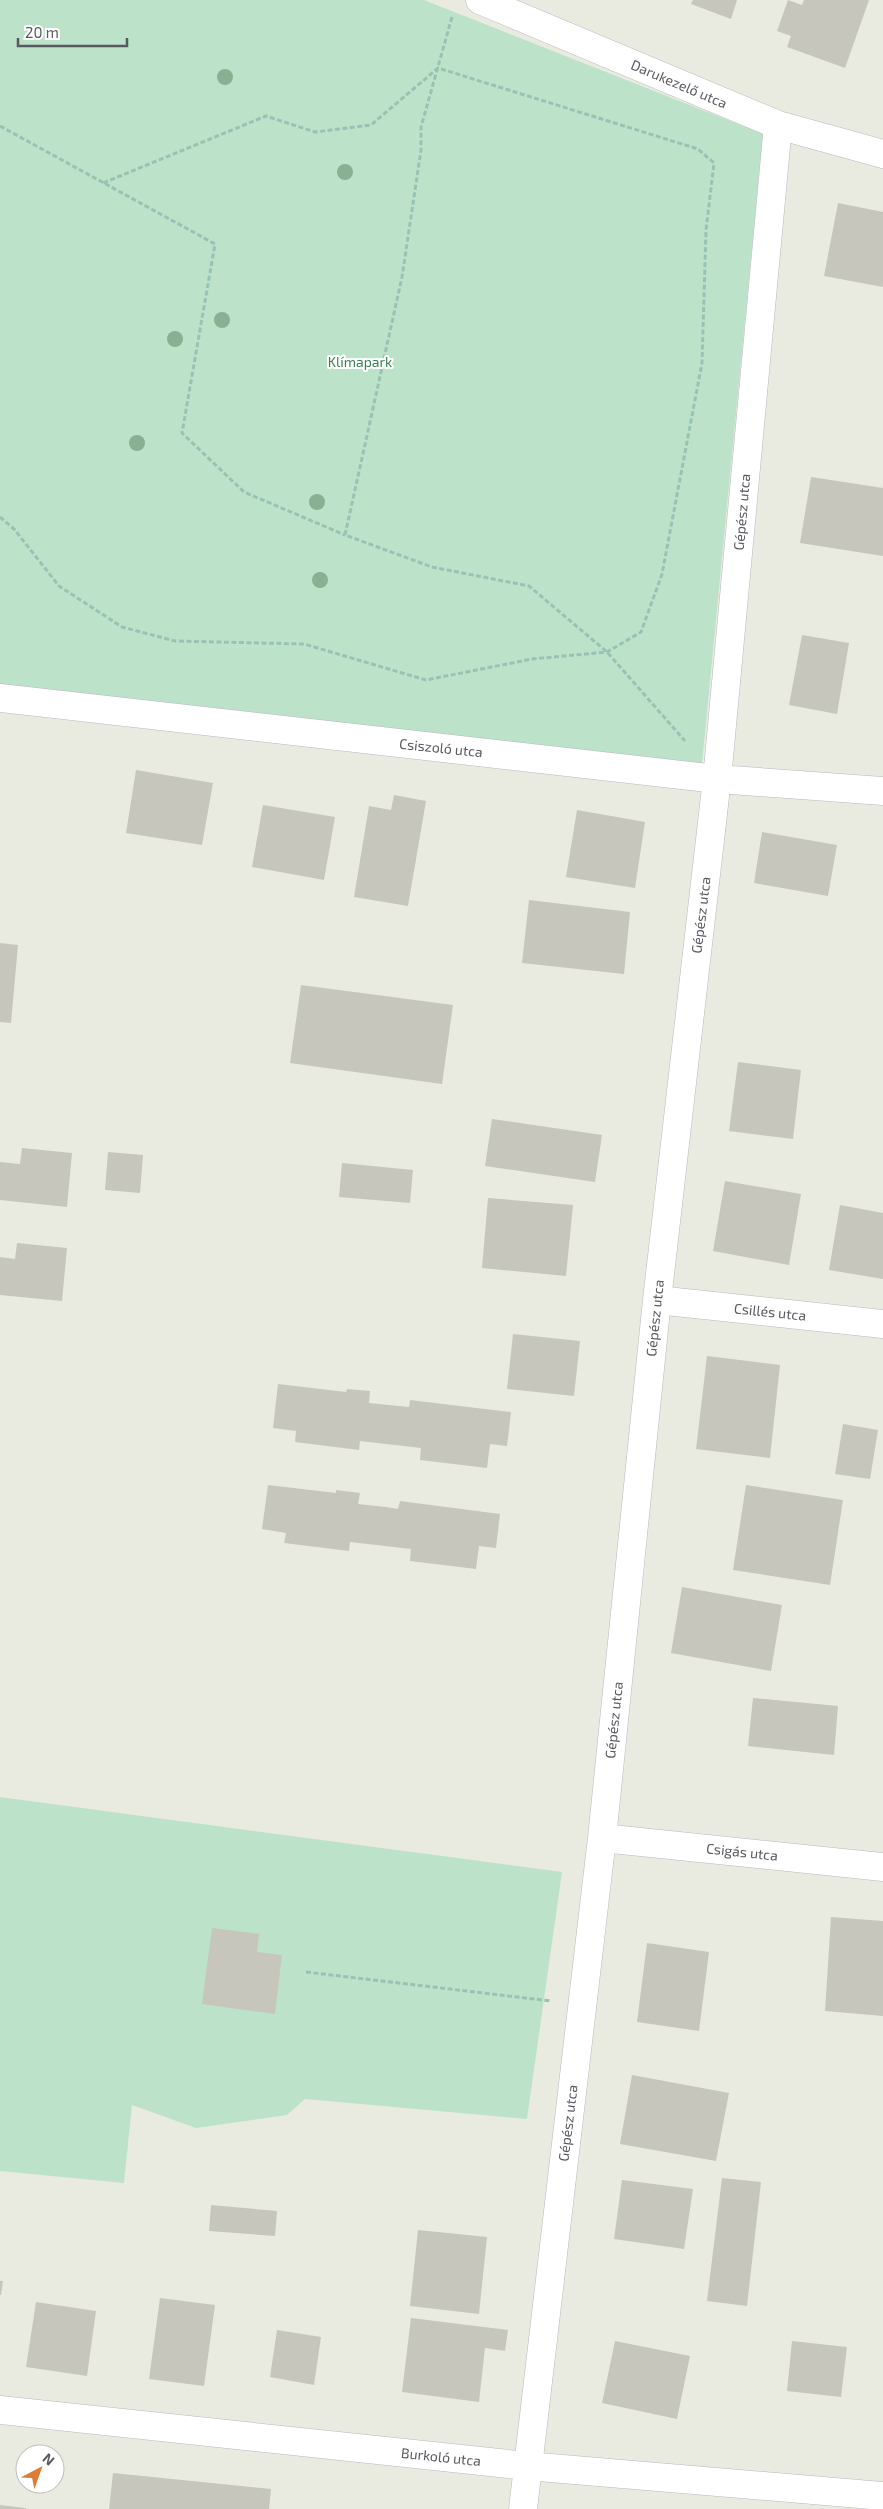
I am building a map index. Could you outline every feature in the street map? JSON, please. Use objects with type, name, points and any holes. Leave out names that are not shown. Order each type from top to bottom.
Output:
[{"type":"street","name":"Darukezelő utca","points":[[480,0],[778,125],[883,154]]},
{"type":"street","name":"Gépész utca","points":[[523,2509],[602,1838],[657,1300],[717,779],[778,125]]},
{"type":"street","name":"Csiszoló utca","points":[[0,698],[717,779],[883,791]]},
{"type":"street","name":"Csillés utca","points":[[657,1300],[883,1324]]},
{"type":"street","name":"Csigás utca","points":[[602,1838],[883,1867]]},
{"type":"street","name":"Burkoló utca","points":[[0,2410],[527,2466],[883,2496]]},
{"type":"path","points":[[346,535],[402,277],[421,150],[421,127],[454,8]]},
{"type":"path","points":[[103,183],[266,116],[315,132],[371,126],[438,68]]},
{"type":"path","points":[[0,517],[14,529],[59,586],[122,627],[175,641],[304,644],[426,680],[532,659],[607,652],[641,632],[662,574],[702,363],[706,230],[714,164],[698,149],[438,68]]},
{"type":"path","points":[[0,126],[215,244],[182,433],[244,492],[346,535],[432,567],[530,586],[607,652],[717,779]]},
{"type":"path","points":[[306,1972],[582,2004]]},
{"type":"green space","name":"Klímapark","points":[[0,0],[424,0],[763,134],[702,764],[0,684]]},
{"type":"green space","points":[[0,1797],[562,1872],[527,2119],[305,2099],[287,2115],[196,2128],[132,2105],[124,2183],[0,2171]]},
{"type":"building","points":[[693,0],[737,0],[731,19],[691,4]]},
{"type":"building","points":[[788,0],[802,5],[804,0],[869,0],[845,68],[787,47],[791,36],[777,31]]},
{"type":"building","points":[[838,203],[883,212],[883,287],[824,276]]},
{"type":"building","points":[[811,477],[883,488],[883,556],[800,543]]},
{"type":"building","points":[[802,635],[849,643],[837,714],[789,705]]},
{"type":"building","points":[[136,770],[213,783],[202,845],[126,833]]},
{"type":"building","points":[[394,795],[426,801],[408,906],[354,897],[369,806],[391,810]]},
{"type":"building","points":[[263,805],[335,817],[324,880],[252,867]]},
{"type":"building","points":[[577,810],[645,822],[635,888],[566,877]]},
{"type":"building","points":[[762,832],[837,845],[828,896],[754,883]]},
{"type":"building","points":[[529,900],[630,912],[624,974],[522,963]]},
{"type":"building","points":[[0,943],[18,945],[11,1023],[0,1022]]},
{"type":"building","points":[[301,985],[453,1005],[442,1084],[290,1063]]},
{"type":"building","points":[[738,1062],[801,1070],[793,1139],[729,1131]]},
{"type":"building","points":[[492,1119],[602,1135],[595,1182],[485,1166]]},
{"type":"building","points":[[22,1148],[72,1153],[67,1207],[0,1200],[0,1162],[20,1164]]},
{"type":"building","points":[[108,1152],[143,1155],[140,1193],[105,1190]]},
{"type":"building","points":[[342,1163],[413,1170],[410,1203],[339,1197]]},
{"type":"building","points":[[725,1181],[801,1194],[789,1265],[713,1251]]},
{"type":"building","points":[[488,1198],[573,1205],[566,1276],[482,1268]]},
{"type":"building","points":[[840,1205],[883,1213],[883,1279],[829,1270]]},
{"type":"building","points":[[17,1243],[67,1248],[62,1301],[0,1295],[0,1257],[15,1259]]},
{"type":"building","points":[[513,1334],[580,1341],[574,1396],[507,1389]]},
{"type":"building","points":[[707,1356],[780,1365],[770,1458],[696,1449]]},
{"type":"building","points":[[278,1384],[346,1392],[347,1389],[370,1391],[369,1403],[409,1407],[410,1400],[511,1412],[507,1446],[490,1444],[487,1468],[420,1460],[421,1448],[360,1441],[359,1450],[295,1442],[296,1431],[273,1428]]},
{"type":"building","points":[[843,1424],[878,1430],[870,1479],[835,1474]]},
{"type":"building","points":[[268,1485],[336,1493],[336,1490],[360,1493],[358,1504],[398,1509],[400,1501],[500,1514],[496,1548],[479,1546],[476,1569],[410,1561],[411,1549],[350,1542],[349,1551],[284,1543],[286,1533],[262,1529]]},
{"type":"building","points":[[746,1485],[843,1500],[830,1585],[733,1570]]},
{"type":"building","points":[[682,1587],[782,1605],[771,1671],[671,1653]]},
{"type":"building","points":[[753,1698],[838,1706],[834,1755],[748,1746]]},
{"type":"building","points":[[831,1917],[883,1921],[883,2016],[825,2011]]},
{"type":"building","points":[[212,1928],[259,1934],[257,1952],[282,1955],[275,2014],[202,2004]]},
{"type":"building","points":[[647,1943],[709,1952],[699,2031],[637,2022]]},
{"type":"building","points":[[632,2075],[729,2093],[716,2161],[620,2144]]},
{"type":"building","points":[[722,2178],[761,2182],[747,2306],[707,2301]]},
{"type":"building","points":[[622,2180],[693,2189],[684,2249],[614,2239]]},
{"type":"building","points":[[211,2205],[277,2211],[275,2236],[209,2231]]},
{"type":"building","points":[[418,2230],[487,2237],[479,2314],[410,2306]]},
{"type":"building","points":[[0,2281],[3,2281],[1,2295],[0,2295]]},
{"type":"building","points":[[160,2298],[215,2305],[204,2386],[149,2379]]},
{"type":"building","points":[[36,2302],[96,2311],[87,2376],[26,2367]]},
{"type":"building","points":[[411,2318],[508,2330],[505,2351],[485,2348],[479,2402],[402,2392]]},
{"type":"building","points":[[277,2330],[321,2337],[314,2385],[270,2377]]},
{"type":"building","points":[[615,2341],[690,2356],[677,2419],[602,2403]]},
{"type":"building","points":[[792,2341],[847,2347],[841,2397],[787,2391]]},
{"type":"building","points":[[113,2473],[271,2489],[269,2509],[109,2509]]},
{"type":"building","points":[[0,2505],[26,2508],[26,2509],[0,2509]]}]
